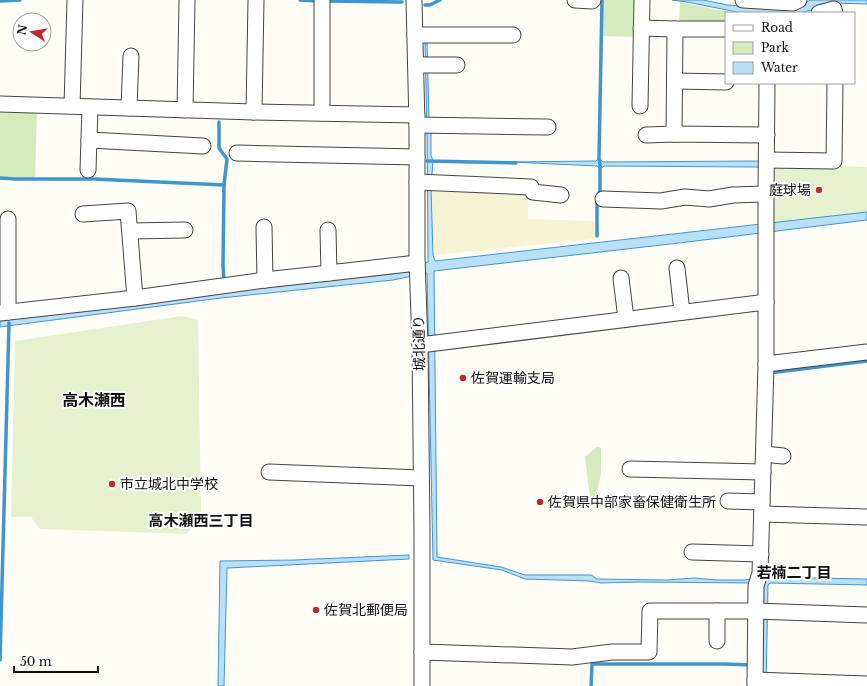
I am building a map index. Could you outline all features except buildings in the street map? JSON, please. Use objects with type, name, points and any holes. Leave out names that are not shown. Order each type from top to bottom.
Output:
[{"type":"street","name":"城北通り","points":[[414,0],[416,35],[423,65],[423,123],[417,157],[426,182],[417,270],[428,344],[421,478],[422,686]]},
{"type":"street","points":[[575,0],[593,0]]},
{"type":"street","points":[[743,0],[767,7],[793,3],[799,0]]},
{"type":"street","points":[[72,106],[75,1]]},
{"type":"street","points":[[185,110],[187,1]]},
{"type":"street","points":[[254,112],[256,1]]},
{"type":"street","points":[[322,2],[322,113]]},
{"type":"street","points":[[640,106],[641,2]]},
{"type":"street","points":[[823,12],[834,9],[835,12]]},
{"type":"street","points":[[641,28],[725,29]]},
{"type":"street","points":[[674,134],[675,29]]},
{"type":"street","points":[[416,35],[513,35]]},
{"type":"street","points":[[129,108],[131,56]]},
{"type":"street","points":[[423,65],[457,64]]},
{"type":"street","points":[[675,81],[725,82]]},
{"type":"street","points":[[767,84],[762,135],[766,165],[761,194],[766,228],[762,302],[766,364],[764,454],[758,472],[759,506],[756,554],[763,611],[760,682],[867,684]]},
{"type":"street","points":[[766,165],[834,161],[835,84]]},
{"type":"street","points":[[0,104],[322,113],[423,123],[548,127]]},
{"type":"street","points":[[88,170],[90,107]]},
{"type":"street","points":[[646,135],[762,135]]},
{"type":"street","points":[[89,140],[203,146]]},
{"type":"street","points":[[238,153],[417,157]]},
{"type":"street","points":[[426,182],[531,187],[533,192],[562,194]]},
{"type":"street","points":[[603,199],[661,201],[685,197],[709,199],[761,194]]},
{"type":"street","points":[[83,214],[128,211],[134,292]]},
{"type":"street","points":[[8,219],[4,312],[134,292],[329,273],[417,270]]},
{"type":"street","points":[[264,227],[265,280]]},
{"type":"street","points":[[130,231],[185,230]]},
{"type":"street","points":[[328,230],[329,273]]},
{"type":"street","points":[[677,268],[682,312]]},
{"type":"street","points":[[620,278],[626,319]]},
{"type":"street","points":[[428,344],[762,302]]},
{"type":"street","points":[[766,364],[867,352]]},
{"type":"street","points":[[764,454],[783,456]]},
{"type":"street","points":[[630,469],[758,472]]},
{"type":"street","points":[[269,472],[421,478]]},
{"type":"street","points":[[728,501],[759,506],[867,517]]},
{"type":"street","points":[[692,552],[756,554]]},
{"type":"street","points":[[422,652],[572,656],[612,652],[649,652],[650,611],[763,611],[867,615]]},
{"type":"street","points":[[717,611],[717,641]]},
{"type":"shaded area","points":[[431,188],[528,192],[528,219],[596,221],[595,239],[433,255]]},
{"type":"green space","points":[[600,0],[637,0],[636,37],[600,36]]},
{"type":"green space","points":[[680,2],[726,12],[725,12],[725,26],[679,26]]},
{"type":"green space","points":[[0,110],[37,111],[35,178],[0,177]]},
{"type":"green space","name":"庭球場","points":[[771,163],[867,167],[867,212],[771,224]]},
{"type":"green space","points":[[182,316],[198,320],[201,512],[187,534],[40,529],[31,517],[11,517],[15,341]]},
{"type":"green space","points":[[597,447],[601,448],[601,472],[597,494],[591,502],[585,457]]},
{"type":"water","points":[[672,0],[703,0],[728,5],[760,8],[795,7],[811,0],[867,0],[867,4],[833,3],[804,12],[737,12]]},
{"type":"water","points":[[427,41],[429,120],[431,131],[431,156],[433,160],[431,188],[433,255],[435,261],[867,212],[867,220],[434,271],[437,557],[501,567],[525,575],[591,575],[597,579],[667,580],[694,578],[744,580],[764,577],[867,579],[867,585],[770,583],[768,585],[766,686],[761,686],[753,583],[601,583],[590,581],[525,579],[502,570],[433,560],[427,273],[393,280],[221,298],[0,327],[0,319],[225,291],[392,274],[406,271],[428,262],[425,42]]},
{"type":"water","points":[[599,158],[603,162],[760,160],[760,169],[757,167],[604,166],[600,169],[597,166],[511,162],[596,161]]},
{"type":"water","points":[[409,555],[409,559],[227,568],[224,686],[218,686],[220,561],[294,560]]},
{"type":"waterway","points":[[0,1],[20,0]]},
{"type":"waterway","points":[[300,0],[318,1]]},
{"type":"waterway","points":[[425,5],[430,5],[440,0]]},
{"type":"waterway","points":[[597,236],[597,198],[600,191],[599,158],[602,0]]},
{"type":"waterway","points":[[325,1],[402,2]]},
{"type":"waterway","points":[[219,122],[219,148],[227,159],[224,185],[223,281]]},
{"type":"waterway","points":[[427,161],[516,163]]},
{"type":"waterway","points":[[0,178],[94,179],[224,185]]},
{"type":"waterway","points":[[0,660],[9,323]]},
{"type":"waterway","points":[[769,373],[867,361]]},
{"type":"waterway","points":[[591,686],[592,664],[750,665]]},
{"type":"place","name":"庭球場","points":[[819,190]]},
{"type":"place","name":"佐賀運輸支局","points":[[463,378]]},
{"type":"place","name":"市立城北中学校","points":[[112,484]]},
{"type":"place","name":"佐賀県中部家畜保健衛生所","points":[[540,502]]},
{"type":"place","name":"佐賀北郵便局","points":[[316,610]]},
{"type":"district","name":"高木瀬西","points":[[94,400]]},
{"type":"district","name":"高木瀬西三丁目","points":[[201,521]]},
{"type":"district","name":"若楠二丁目","points":[[794,573]]}]
